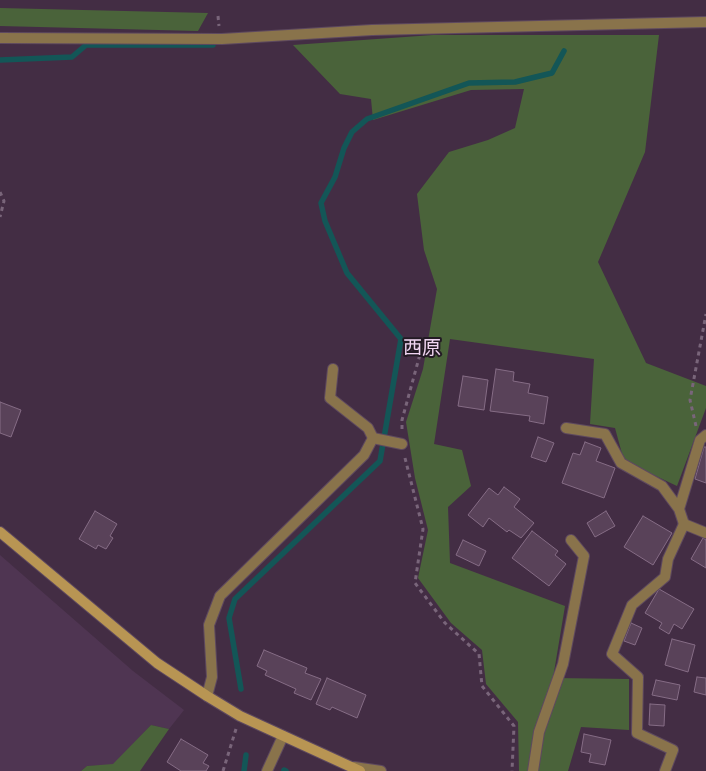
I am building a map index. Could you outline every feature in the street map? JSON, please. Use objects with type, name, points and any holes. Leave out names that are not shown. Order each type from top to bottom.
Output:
[{"type":"street","points":[[0,38],[222,39],[372,30],[706,22]]},
{"type":"street","points":[[332,369],[330,398],[368,428],[373,438]]},
{"type":"street","points":[[566,428],[605,434],[621,463],[662,486],[679,509],[684,524],[668,558],[665,577],[632,606],[612,654],[638,676],[638,733],[673,750],[665,771]]},
{"type":"street","points":[[373,438],[396,443]]},
{"type":"street","points":[[207,696],[212,677],[209,625],[220,596],[364,455],[373,438]]},
{"type":"street","points":[[679,509],[703,438]]},
{"type":"street","points":[[684,524],[706,533]]},
{"type":"street","points":[[0,532],[157,662],[207,696],[240,716],[357,769],[381,771]]},
{"type":"street","points":[[533,771],[539,732],[563,664],[584,556],[571,540]]},
{"type":"street","points":[[266,771],[283,736]]},
{"type":"path","points":[[0,192],[4,201],[0,217]]},
{"type":"path","points":[[703,438],[690,400],[706,314]]},
{"type":"path","points":[[422,347],[396,443],[423,529],[415,583],[445,623],[479,654],[482,686],[514,726],[512,771]]},
{"type":"path","points":[[223,771],[240,716]]},
{"type":"shaded area","points":[[0,555],[133,671],[184,710],[169,729],[151,725],[113,765],[87,766],[81,771],[0,771]]},
{"type":"green space","points":[[0,8],[208,13],[198,31],[0,26]]},
{"type":"green space","points":[[433,35],[659,35],[645,152],[598,262],[646,363],[706,386],[706,408],[677,486],[624,461],[615,428],[590,424],[594,359],[450,339],[434,444],[462,450],[471,486],[448,507],[450,563],[565,606],[553,678],[629,679],[629,730],[581,727],[568,771],[519,771],[518,722],[486,684],[482,650],[451,623],[418,578],[428,530],[415,478],[406,422],[423,369],[437,289],[424,250],[417,194],[449,152],[488,140],[515,128],[524,89],[471,90],[373,120],[371,99],[340,94],[293,45]]},
{"type":"green space","points":[[151,725],[169,729],[140,771],[81,771],[87,766],[113,764]]},
{"type":"building","points":[[496,369],[514,372],[513,381],[530,384],[528,393],[548,397],[544,424],[529,421],[530,416],[490,411]]},
{"type":"building","points":[[463,376],[488,380],[484,410],[458,406]]},
{"type":"building","points":[[0,402],[21,410],[11,437],[0,433]]},
{"type":"building","points":[[538,437],[554,443],[546,462],[531,457]]},
{"type":"building","points":[[585,442],[601,448],[596,461],[615,468],[604,498],[562,483],[573,453],[580,455]]},
{"type":"building","points":[[704,447],[706,447],[706,483],[695,479]]},
{"type":"building","points":[[504,487],[520,499],[514,507],[534,523],[521,538],[509,530],[507,532],[489,518],[483,527],[468,515],[489,488],[498,495]]},
{"type":"building","points":[[95,511],[117,524],[110,536],[113,538],[106,549],[98,545],[96,549],[79,539]]},
{"type":"building","points":[[606,511],[615,526],[595,537],[587,523]]},
{"type":"building","points":[[643,516],[672,533],[653,565],[624,547]]},
{"type":"building","points":[[532,531],[558,551],[555,555],[566,564],[549,586],[512,558]]},
{"type":"building","points":[[703,538],[706,540],[706,568],[691,559]]},
{"type":"building","points":[[463,540],[486,551],[479,566],[456,555]]},
{"type":"building","points":[[659,589],[694,609],[682,629],[674,624],[669,634],[659,628],[662,623],[645,613]]},
{"type":"building","points":[[631,623],[642,628],[635,645],[624,641]]},
{"type":"building","points":[[672,639],[695,645],[688,672],[665,665]]},
{"type":"building","points":[[264,650],[307,668],[305,673],[321,679],[311,700],[294,693],[296,689],[265,675],[267,671],[257,666]]},
{"type":"building","points":[[697,677],[706,678],[706,695],[694,692]]},
{"type":"building","points":[[327,678],[366,695],[357,718],[332,707],[330,710],[316,704]]},
{"type":"building","points":[[656,680],[680,685],[677,700],[652,695]]},
{"type":"building","points":[[650,704],[665,705],[664,726],[649,725]]},
{"type":"building","points":[[584,734],[611,740],[605,765],[589,762],[591,754],[581,752]]},
{"type":"building","points":[[181,739],[208,755],[203,763],[209,766],[206,771],[181,771],[167,762]]},
{"type":"waterway","points":[[0,60],[72,57],[86,45],[213,45]]},
{"type":"waterway","points":[[241,689],[229,618],[235,599],[380,461],[401,339],[347,273],[325,221],[321,203],[335,177],[344,148],[352,132],[367,119],[469,83],[515,82],[552,73],[564,51]]},
{"type":"waterway","points":[[244,771],[246,755]]},
{"type":"district","name":"西原","points":[[422,349]]}]
